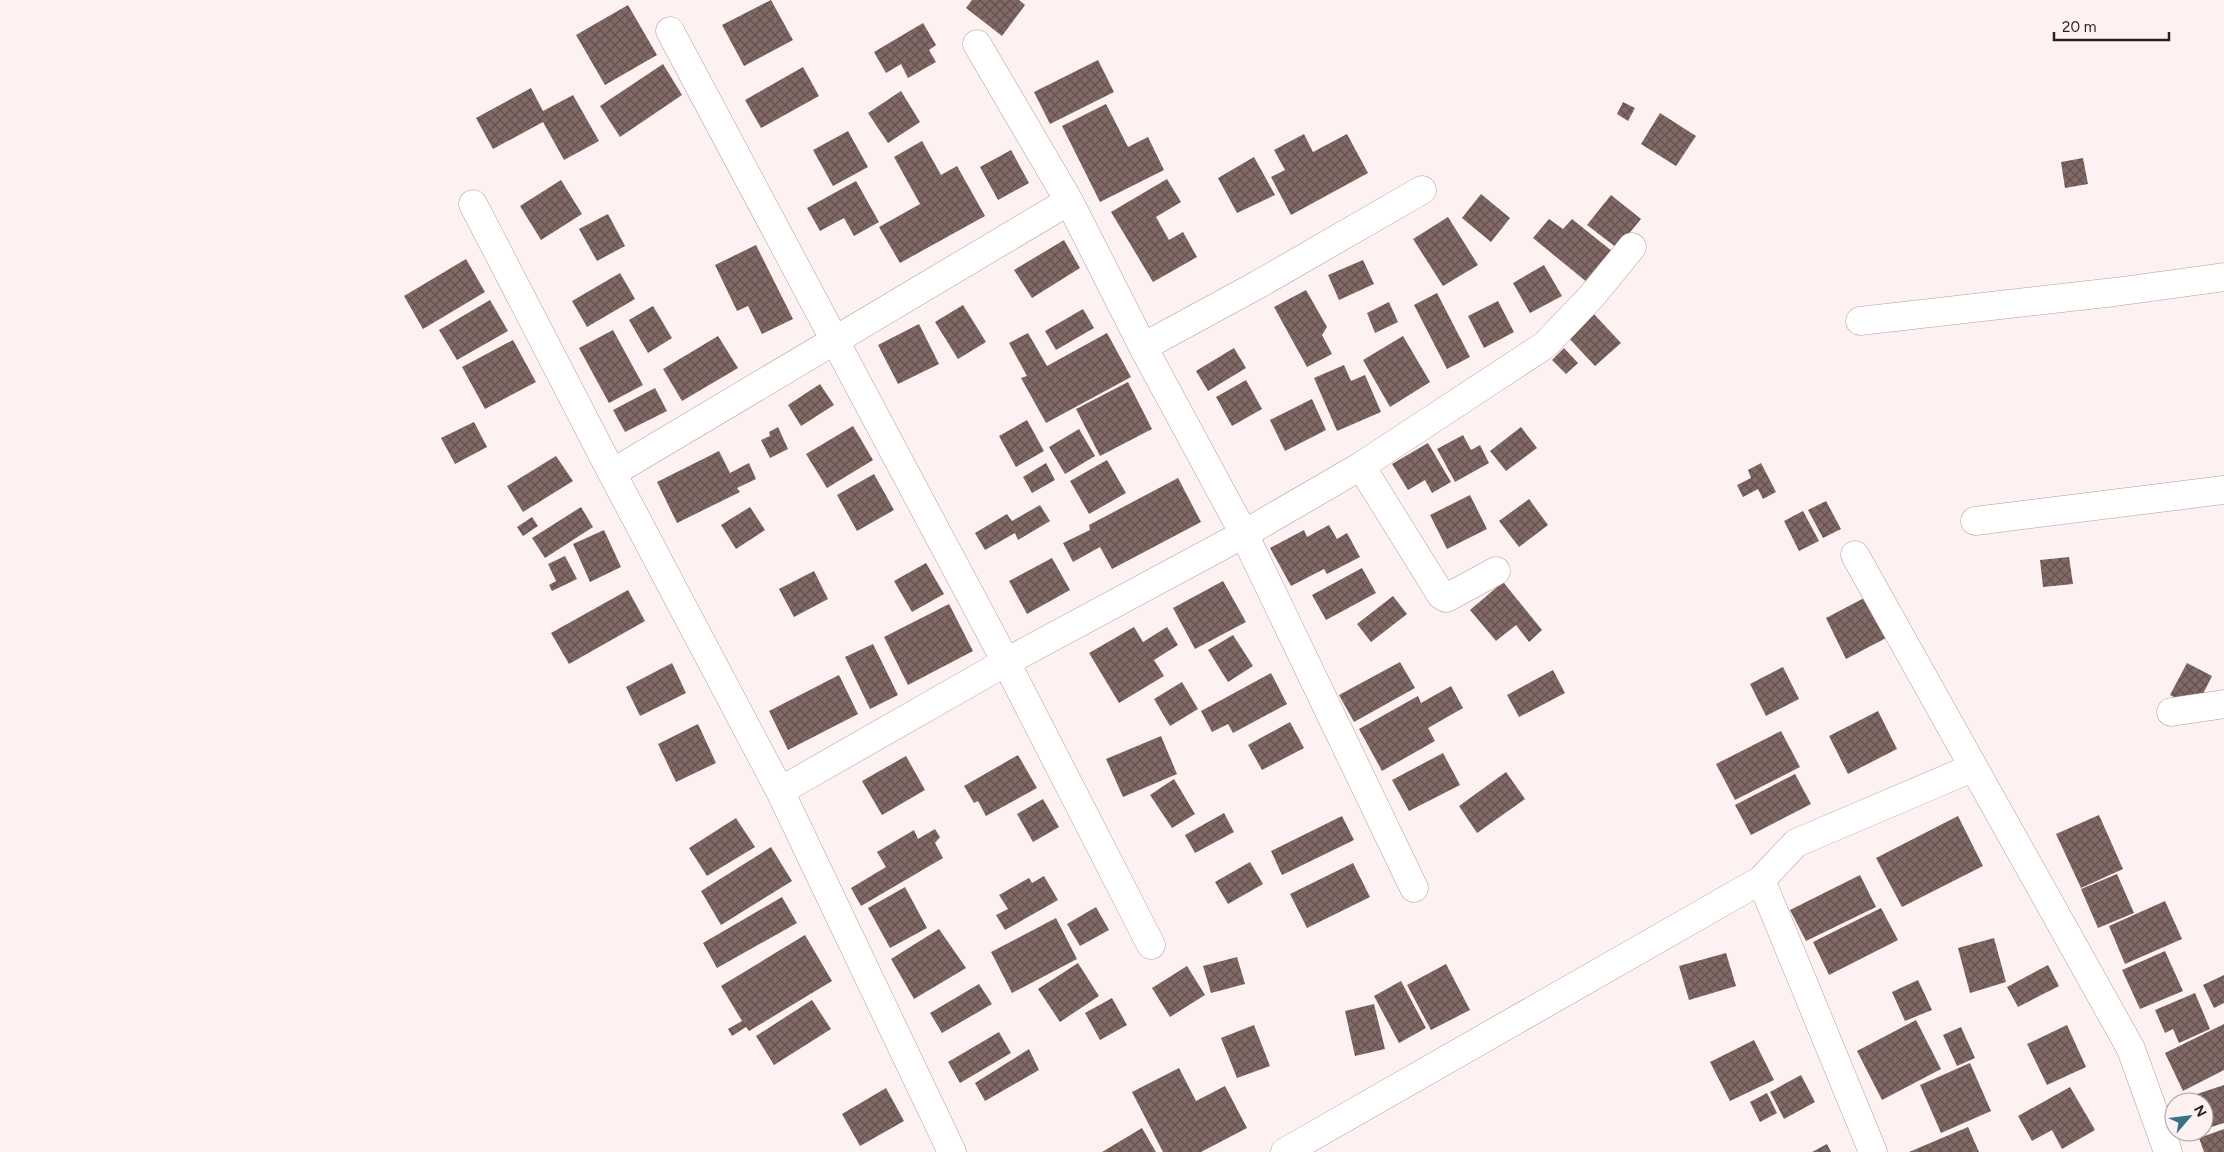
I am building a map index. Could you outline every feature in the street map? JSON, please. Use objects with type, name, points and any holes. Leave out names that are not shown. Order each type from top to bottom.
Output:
[{"type":"street","points":[[670,30],[1006,662],[1150,945]]},
{"type":"street","points":[[977,44],[1069,201],[1142,348],[1244,534],[1414,888]]},
{"type":"street","points":[[1142,348],[1259,284],[1422,190]]},
{"type":"street","points":[[612,473],[1069,201]]},
{"type":"street","points":[[473,204],[780,791],[952,1152]]},
{"type":"street","points":[[780,791],[1006,662],[1244,534],[1361,466],[1546,344],[1591,297],[1632,247]]},
{"type":"street","points":[[1860,321],[2115,292],[2224,277]]},
{"type":"street","points":[[1361,466],[1441,595],[1446,598],[1496,571]]},
{"type":"street","points":[[1975,520],[2224,490]]},
{"type":"street","points":[[1855,554],[1972,768],[2131,1049],[2168,1152]]},
{"type":"street","points":[[2171,712],[2224,704]]},
{"type":"street","points":[[1285,1152],[1761,880],[1796,844],[1972,768]]},
{"type":"street","points":[[1761,880],[1873,1152]]},
{"type":"building","points":[[771,0],[793,40],[744,66],[722,25]]},
{"type":"building","points":[[972,0],[1019,0],[1025,5],[1002,36],[966,8]]},
{"type":"building","points":[[628,5],[657,55],[605,85],[576,35]]},
{"type":"building","points":[[923,23],[936,45],[929,50],[936,62],[908,78],[901,64],[886,73],[874,52]]},
{"type":"building","points":[[1098,60],[1114,92],[1050,124],[1034,92]]},
{"type":"building","points":[[663,64],[682,95],[620,137],[600,106]]},
{"type":"building","points":[[803,67],[819,96],[761,128],[745,100]]},
{"type":"building","points":[[531,88],[543,111],[573,95],[599,141],[564,160],[543,122],[493,149],[476,118]]},
{"type":"building","points":[[901,91],[920,122],[888,143],[868,113]]},
{"type":"building","points":[[1623,102],[1635,108],[1628,121],[1617,114]]},
{"type":"building","points":[[1106,104],[1128,147],[1148,137],[1164,170],[1100,202],[1062,126]]},
{"type":"building","points":[[1660,113],[1696,136],[1676,166],[1641,144]]},
{"type":"building","points":[[848,131],[868,167],[833,186],[813,150]]},
{"type":"building","points":[[1304,134],[1313,152],[1347,134],[1368,173],[1291,215],[1271,177],[1285,170],[1274,150]]},
{"type":"building","points":[[922,141],[941,175],[957,166],[985,216],[900,263],[879,227],[920,204],[894,157]]},
{"type":"building","points":[[1011,150],[1029,183],[998,200],[980,167]]},
{"type":"building","points":[[1254,157],[1275,195],[1237,213],[1218,178]]},
{"type":"building","points":[[2083,158],[2088,184],[2065,188],[2061,162]]},
{"type":"building","points":[[1167,179],[1181,202],[1156,217],[1169,240],[1183,232],[1197,257],[1153,282],[1111,212]]},
{"type":"building","points":[[561,180],[582,214],[541,240],[520,206]]},
{"type":"building","points":[[856,181],[879,222],[854,236],[844,218],[820,231],[807,208]]},
{"type":"building","points":[[1481,194],[1510,218],[1491,242],[1462,218]]},
{"type":"building","points":[[1611,195],[1641,219],[1617,248],[1587,225]]},
{"type":"building","points":[[608,214],[625,246],[597,261],[579,229]]},
{"type":"building","points":[[1448,217],[1478,265],[1443,286],[1413,239]]},
{"type":"building","points":[[1549,219],[1563,229],[1572,219],[1613,252],[1588,283],[1533,238]]},
{"type":"building","points":[[1064,240],[1080,268],[1032,298],[1014,270]]},
{"type":"building","points":[[756,245],[793,319],[762,334],[748,306],[737,311],[715,265]]},
{"type":"building","points":[[466,259],[485,292],[423,329],[404,296]]},
{"type":"building","points":[[1363,260],[1374,284],[1339,300],[1328,275]]},
{"type":"building","points":[[1544,265],[1562,296],[1530,313],[1513,283]]},
{"type":"building","points":[[620,273],[635,299],[587,327],[572,301]]},
{"type":"building","points":[[1306,290],[1327,327],[1322,335],[1332,354],[1307,367],[1274,307]]},
{"type":"building","points":[[1437,293],[1470,357],[1447,369],[1414,305]]},
{"type":"building","points":[[490,300],[508,331],[457,360],[439,330]]},
{"type":"building","points":[[1498,301],[1514,332],[1484,348],[1468,316]]},
{"type":"building","points":[[1389,302],[1398,322],[1375,333],[1367,313]]},
{"type":"building","points":[[963,305],[986,342],[958,359],[935,322]]},
{"type":"building","points":[[653,306],[672,338],[648,353],[629,320]]},
{"type":"building","points":[[1083,309],[1094,328],[1056,350],[1045,331]]},
{"type":"building","points":[[1592,312],[1621,343],[1595,366],[1566,335]]},
{"type":"building","points":[[919,324],[939,364],[898,384],[878,345]]},
{"type":"building","points":[[613,330],[643,385],[609,403],[579,348]]},
{"type":"building","points":[[1028,333],[1047,366],[1107,333],[1131,377],[1046,423],[1021,378],[1027,376],[1009,343]]},
{"type":"building","points":[[718,336],[738,368],[682,401],[663,369]]},
{"type":"building","points":[[1403,336],[1430,382],[1390,407],[1363,360]]},
{"type":"building","points":[[513,340],[536,382],[485,409],[462,367]]},
{"type":"building","points":[[1234,348],[1246,368],[1208,391],[1196,371]]},
{"type":"building","points":[[1564,348],[1578,363],[1566,374],[1552,360]]},
{"type":"building","points":[[1344,365],[1351,381],[1365,375],[1381,412],[1337,431],[1314,378]]},
{"type":"building","points":[[1246,380],[1262,409],[1232,426],[1216,397]]},
{"type":"building","points":[[1128,382],[1152,429],[1100,456],[1076,409]]},
{"type":"building","points":[[820,384],[834,405],[801,426],[788,405]]},
{"type":"building","points":[[655,388],[667,411],[625,432],[613,410]]},
{"type":"building","points":[[1312,399],[1326,430],[1285,451],[1270,420]]},
{"type":"building","points":[[1027,420],[1044,451],[1016,467],[999,436]]},
{"type":"building","points":[[474,422],[487,447],[455,464],[441,438]]},
{"type":"building","points":[[853,426],[873,460],[827,488],[806,454]]},
{"type":"building","points":[[778,427],[788,449],[770,458],[761,440],[770,436],[769,432]]},
{"type":"building","points":[[1521,427],[1537,448],[1506,471],[1490,451]]},
{"type":"building","points":[[1079,429],[1095,456],[1065,474],[1049,447]]},
{"type":"building","points":[[1463,435],[1471,450],[1480,445],[1489,463],[1455,482],[1437,449]]},
{"type":"building","points":[[1428,443],[1451,482],[1432,493],[1425,480],[1408,490],[1392,464]]},
{"type":"building","points":[[719,451],[730,473],[749,463],[756,479],[737,488],[740,492],[677,523],[657,482]]},
{"type":"building","points":[[556,456],[573,481],[523,512],[507,486]]},
{"type":"building","points":[[1107,460],[1126,493],[1089,514],[1070,481]]},
{"type":"building","points":[[1046,463],[1055,480],[1032,493],[1023,477]]},
{"type":"building","points":[[1761,463],[1776,492],[1763,499],[1758,489],[1743,497],[1737,485],[1751,478],[1748,470]]},
{"type":"building","points":[[874,474],[894,510],[857,531],[837,495]]},
{"type":"building","points":[[1178,478],[1201,522],[1112,569],[1100,547],[1073,562],[1063,543],[1090,530],[1089,525]]},
{"type":"building","points":[[1470,495],[1487,529],[1447,549],[1430,515]]},
{"type":"building","points":[[1529,499],[1548,525],[1519,547],[1499,521]]},
{"type":"building","points":[[1826,501],[1841,529],[1823,538],[1808,510]]},
{"type":"building","points":[[1040,505],[1050,521],[1018,540],[1015,533],[985,550],[975,533],[1007,514],[1012,521]]},
{"type":"building","points":[[581,507],[593,527],[545,558],[532,538]]},
{"type":"building","points":[[750,507],[765,530],[736,549],[721,525]]},
{"type":"building","points":[[1803,511],[1819,541],[1799,551],[1784,521]]},
{"type":"building","points":[[532,517],[538,526],[523,536],[517,527]]},
{"type":"building","points":[[1329,525],[1337,539],[1347,533],[1360,557],[1327,574],[1324,569],[1291,586],[1270,548],[1304,530],[1307,537]]},
{"type":"building","points":[[604,530],[621,567],[590,582],[573,544]]},
{"type":"building","points":[[565,556],[577,579],[552,591],[549,585],[556,581],[548,564]]},
{"type":"building","points":[[2069,557],[2073,584],[2043,587],[2040,560]]},
{"type":"building","points":[[1052,558],[1070,590],[1027,614],[1009,581]]},
{"type":"building","points":[[926,563],[944,594],[912,612],[894,581]]},
{"type":"building","points":[[1362,568],[1376,593],[1326,620],[1312,595]]},
{"type":"building","points":[[814,571],[828,599],[794,617],[779,589]]},
{"type":"building","points":[[1223,581],[1246,622],[1195,649],[1173,608]]},
{"type":"building","points":[[1503,582],[1542,630],[1529,642],[1516,625],[1496,641],[1470,610]]},
{"type":"building","points":[[628,590],[645,621],[569,664],[551,633]]},
{"type":"building","points":[[1393,596],[1407,614],[1371,642],[1357,624]]},
{"type":"building","points":[[1866,597],[1886,638],[1846,659],[1826,618]]},
{"type":"building","points":[[949,604],[973,651],[908,685],[884,637]]},
{"type":"building","points":[[1134,627],[1143,642],[1167,627],[1178,645],[1154,660],[1164,676],[1119,703],[1089,653]]},
{"type":"building","points":[[1233,635],[1253,666],[1228,682],[1208,650]]},
{"type":"building","points":[[873,644],[898,695],[870,709],[845,657]]},
{"type":"building","points":[[1400,662],[1415,688],[1354,722],[1339,695]]},
{"type":"building","points":[[672,663],[686,693],[640,716],[626,687]]},
{"type":"building","points":[[2187,663],[2212,676],[2196,708],[2170,695]]},
{"type":"building","points":[[1783,667],[1799,699],[1766,716],[1750,684]]},
{"type":"building","points":[[1553,670],[1565,693],[1519,717],[1507,695]]},
{"type":"building","points":[[1271,673],[1287,704],[1233,733],[1228,724],[1212,732],[1201,711]]},
{"type":"building","points":[[839,675],[858,714],[788,750],[769,711]]},
{"type":"building","points":[[1182,682],[1198,709],[1170,726],[1154,699]]},
{"type":"building","points":[[1451,686],[1463,708],[1428,728],[1435,741],[1382,771],[1359,729],[1418,696],[1421,703]]},
{"type":"building","points":[[1878,711],[1897,749],[1848,774],[1829,736]]},
{"type":"building","points":[[1290,722],[1304,748],[1262,770],[1248,745]]},
{"type":"building","points":[[698,724],[716,763],[676,782],[658,744]]},
{"type":"building","points":[[1781,731],[1800,767],[1735,800],[1716,764]]},
{"type":"building","points":[[1161,736],[1177,774],[1123,797],[1106,759]]},
{"type":"building","points":[[1443,753],[1460,785],[1409,811],[1392,780]]},
{"type":"building","points":[[1018,755],[1037,788],[986,816],[978,801],[974,803],[964,786]]},
{"type":"building","points":[[906,756],[925,790],[882,815],[862,781]]},
{"type":"building","points":[[1506,772],[1525,799],[1477,833],[1459,806]]},
{"type":"building","points":[[1795,774],[1811,804],[1751,835],[1735,805]]},
{"type":"building","points":[[1174,779],[1195,814],[1172,828],[1150,795]]},
{"type":"building","points":[[1043,799],[1059,827],[1033,842],[1017,814]]},
{"type":"building","points":[[1224,813],[1234,832],[1195,853],[1185,835]]},
{"type":"building","points":[[2099,815],[2123,869],[2081,888],[2056,834]]},
{"type":"building","points":[[1342,816],[1354,840],[1282,875],[1271,851]]},
{"type":"building","points":[[1958,816],[1983,866],[1902,907],[1876,858]]},
{"type":"building","points":[[736,818],[755,847],[707,876],[689,848]]},
{"type":"building","points":[[935,829],[940,837],[935,843],[943,858],[861,906],[851,888],[886,867],[877,852],[914,830],[918,839]]},
{"type":"building","points":[[771,847],[792,881],[721,925],[701,891]]},
{"type":"building","points":[[1250,862],[1263,884],[1228,904],[1215,882]]},
{"type":"building","points":[[1353,863],[1370,897],[1307,928],[1290,894]]},
{"type":"building","points":[[2117,874],[2134,913],[2098,928],[2081,889]]},
{"type":"building","points":[[1860,875],[1876,907],[1806,941],[1790,910]]},
{"type":"building","points":[[1044,876],[1058,900],[1005,930],[996,915],[1008,909],[999,895],[1029,878],[1032,883]]},
{"type":"building","points":[[905,887],[927,928],[890,948],[868,908]]},
{"type":"building","points":[[782,897],[797,923],[717,968],[703,943]]},
{"type":"building","points":[[2165,901],[2182,939],[2125,964],[2109,926]]},
{"type":"building","points":[[1096,907],[1109,930],[1080,946],[1067,924]]},
{"type":"building","points":[[1881,908],[1898,940],[1829,975],[1813,942]]},
{"type":"building","points":[[1056,918],[1077,959],[1012,993],[991,952]]},
{"type":"building","points":[[939,929],[966,968],[914,999],[891,959]]},
{"type":"building","points":[[805,935],[832,981],[749,1031],[746,1027],[732,1036],[728,1029],[742,1021],[721,986]]},
{"type":"building","points":[[1994,938],[2006,982],[1970,993],[1958,948]]},
{"type":"building","points":[[2165,951],[2183,991],[2140,1009],[2122,970]]},
{"type":"building","points":[[1726,953],[1736,986],[1689,1000],[1679,966]]},
{"type":"building","points":[[1237,957],[1245,984],[1211,993],[1203,966]]},
{"type":"building","points":[[1078,963],[1099,996],[1060,1022],[1038,989]]},
{"type":"building","points":[[1446,964],[1470,1010],[1431,1030],[1407,985]]},
{"type":"building","points":[[2048,965],[2059,986],[2018,1007],[2007,987]]},
{"type":"building","points":[[1187,966],[1205,995],[1170,1017],[1152,988]]},
{"type":"building","points":[[2224,975],[2224,1003],[2214,1008],[2203,985]]},
{"type":"building","points":[[1918,980],[1932,1010],[1905,1021],[1892,992]]},
{"type":"building","points":[[1401,981],[1426,1028],[1399,1043],[1374,996]]},
{"type":"building","points":[[979,984],[992,1004],[942,1033],[930,1013]]},
{"type":"building","points":[[2195,993],[2210,1029],[2179,1043],[2173,1029],[2165,1033],[2155,1010]]},
{"type":"building","points":[[1112,998],[1127,1025],[1100,1040],[1085,1013]]},
{"type":"building","points":[[812,1000],[831,1029],[774,1065],[756,1036]]},
{"type":"building","points":[[1374,1004],[1385,1049],[1355,1056],[1345,1011]]},
{"type":"building","points":[[1916,1020],[1941,1069],[1882,1100],[1857,1051]]},
{"type":"building","points":[[2224,1024],[2224,1070],[2183,1091],[2165,1053]]},
{"type":"building","points":[[1254,1025],[1270,1066],[1237,1078],[1221,1038]]},
{"type":"building","points":[[2067,1025],[2086,1067],[2047,1085],[2027,1044]]},
{"type":"building","points":[[1961,1027],[1975,1058],[1957,1066],[1943,1035]]},
{"type":"building","points":[[999,1032],[1011,1053],[960,1083],[948,1062]]},
{"type":"building","points":[[1754,1040],[1774,1080],[1730,1101],[1710,1062]]},
{"type":"building","points":[[1029,1049],[1039,1070],[985,1101],[975,1083]]},
{"type":"building","points":[[1970,1063],[1991,1111],[1941,1133],[1920,1085]]},
{"type":"building","points":[[1179,1068],[1196,1101],[1225,1086],[1247,1128],[1201,1152],[1163,1152],[1132,1092]]},
{"type":"building","points":[[1801,1075],[1815,1102],[1784,1119],[1770,1092]]},
{"type":"building","points":[[2224,1085],[2224,1123],[2214,1126],[2214,1092],[2203,1092]]},
{"type":"building","points":[[2070,1087],[2095,1130],[2062,1149],[2052,1130],[2032,1141],[2018,1116]]},
{"type":"building","points":[[886,1088],[904,1121],[860,1146],[842,1114]]},
{"type":"building","points":[[1767,1093],[1777,1113],[1760,1122],[1750,1102]]},
{"type":"building","points":[[1968,1127],[1979,1152],[1909,1152]]},
{"type":"building","points":[[1142,1128],[1156,1152],[1102,1152]]},
{"type":"building","points":[[2224,1129],[2224,1152],[2204,1152],[2200,1142],[2214,1142],[2214,1133]]},
{"type":"building","points":[[1827,1144],[1831,1152],[1812,1152]]}]
